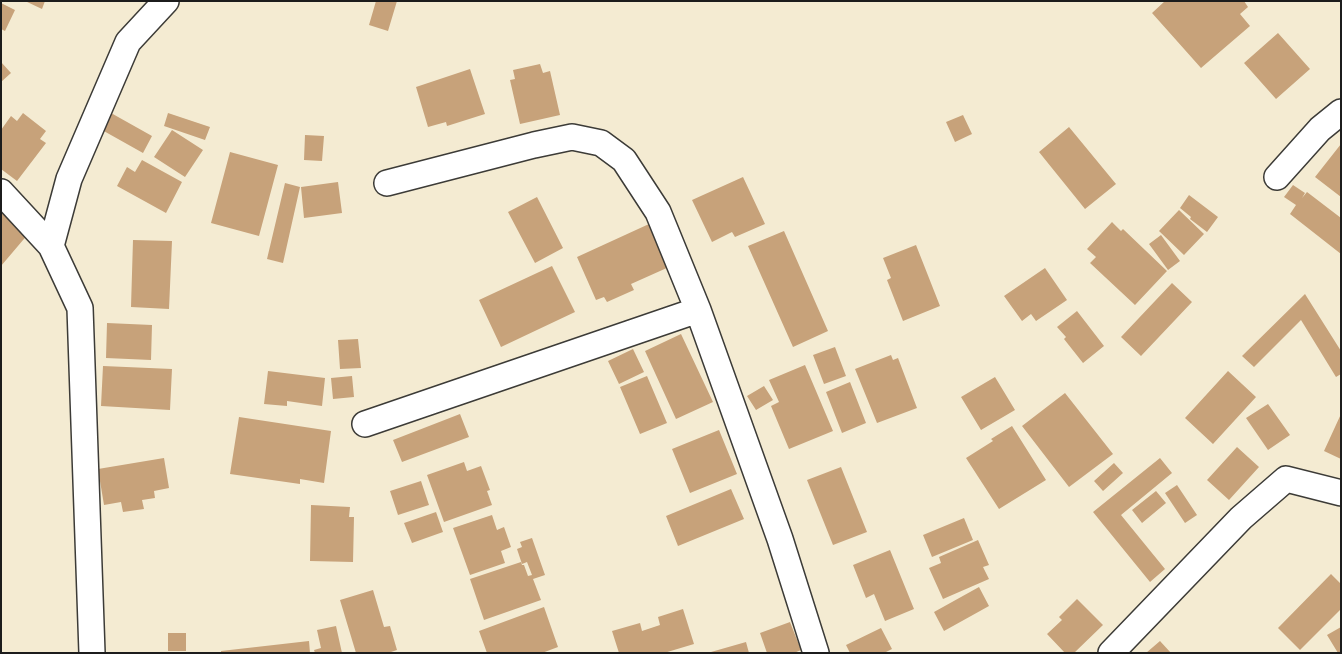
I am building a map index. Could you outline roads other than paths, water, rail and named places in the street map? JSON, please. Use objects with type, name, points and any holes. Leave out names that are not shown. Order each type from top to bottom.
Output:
[{"type":"street","points":[[51,246],[69,180],[128,42],[166,1]]},
{"type":"street","points":[[1277,177],[1320,129],[1341,112]]},
{"type":"street","points":[[387,183],[534,145],[572,138],[601,143],[624,160],[658,212],[698,310],[780,539],[816,653]]},
{"type":"street","points":[[1,192],[51,246],[80,308],[92,653]]},
{"type":"street","points":[[365,424],[698,310]]},
{"type":"street","points":[[1112,653],[1240,518],[1286,479],[1341,493]]}]
